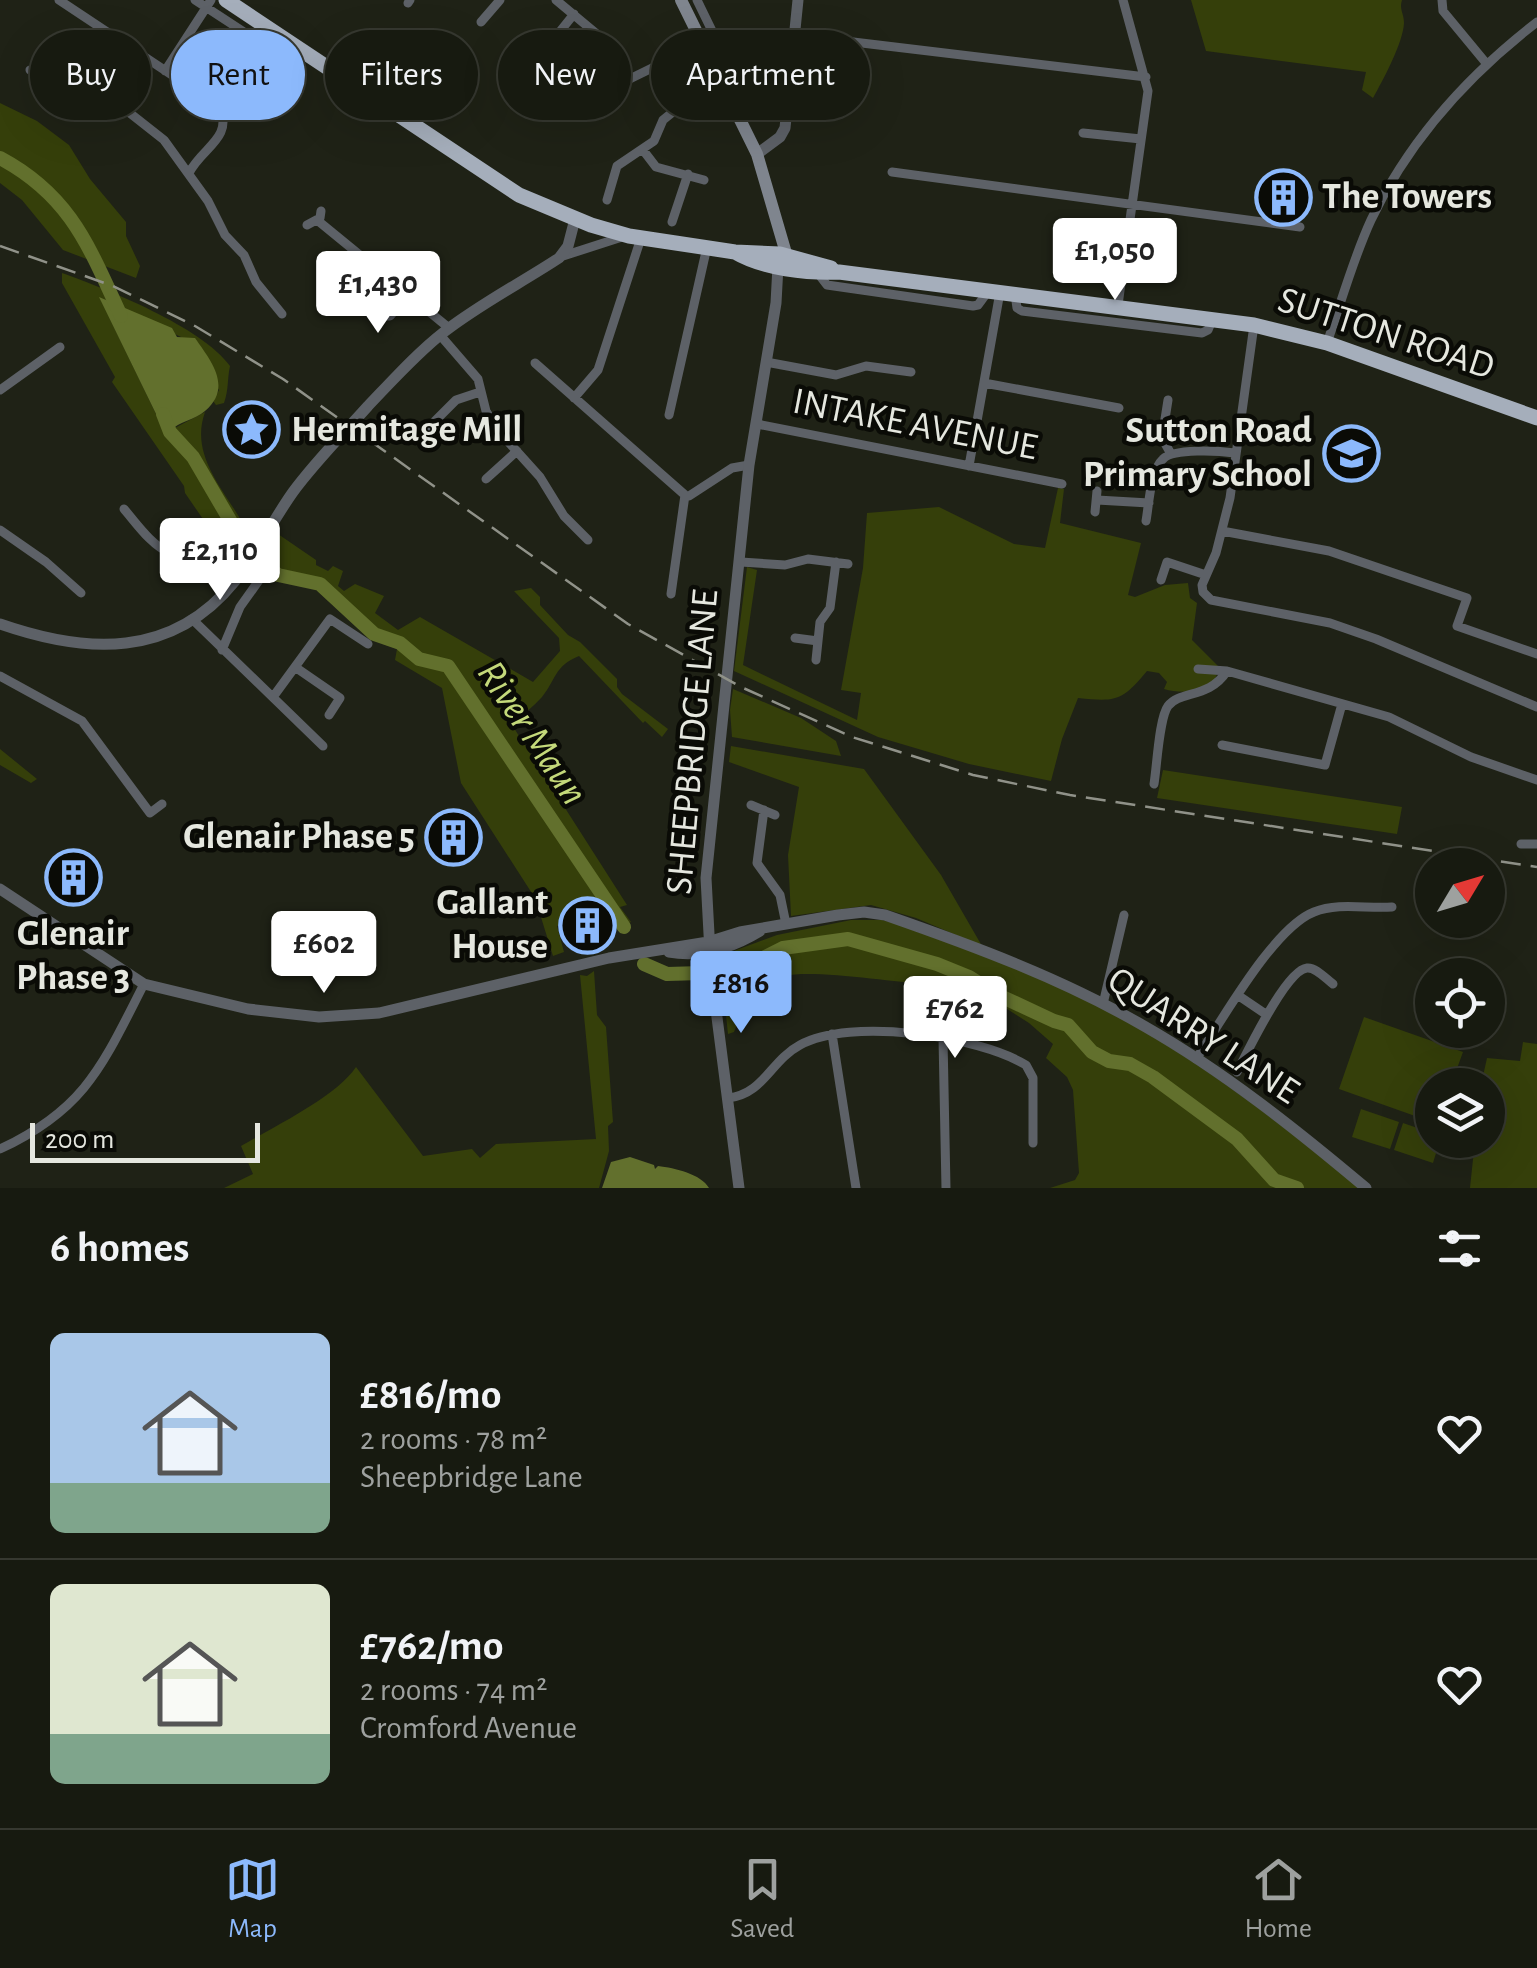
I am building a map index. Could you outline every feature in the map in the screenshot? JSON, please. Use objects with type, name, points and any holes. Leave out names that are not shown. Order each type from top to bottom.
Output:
[{"type":"highway","name":"SUTTON ROAD","points":[[232,2],[519,195],[576,219],[635,237],[735,252],[757,251],[839,272],[1254,326],[1326,344],[1537,418]]},
{"type":"highway","name":"SUTTON ROAD","points":[[735,252],[746,259],[784,258]]},
{"type":"main road","points":[[682,0],[697,30]]},
{"type":"main road","points":[[740,120],[758,154],[784,258]]},
{"type":"main road","points":[[757,251],[769,242],[777,228]]},
{"type":"street","points":[[58,0],[220,106],[225,120],[218,140],[204,150],[189,173]]},
{"type":"street","points":[[195,0],[209,4],[242,30]]},
{"type":"street","points":[[481,22],[500,0]]},
{"type":"street","points":[[556,0],[592,30]]},
{"type":"street","points":[[697,0],[712,30]]},
{"type":"street","points":[[795,30],[798,0]]},
{"type":"street","points":[[1118,306],[1148,91],[1123,0]]},
{"type":"street","points":[[1442,0],[1442,10],[1486,63]]},
{"type":"street","points":[[165,71],[209,4]]},
{"type":"street","points":[[561,30],[574,14]]},
{"type":"street","points":[[1326,344],[1371,220],[1423,132],[1486,63],[1537,22]]},
{"type":"street","points":[[870,44],[1146,76]]},
{"type":"street","points":[[139,120],[164,140],[189,173],[224,235],[244,255],[256,282],[282,314]]},
{"type":"street","points":[[607,200],[616,166],[644,150],[654,140],[663,120]]},
{"type":"street","points":[[758,154],[784,132],[785,120]]},
{"type":"street","points":[[1082,133],[1141,139]]},
{"type":"street","points":[[644,150],[656,167],[704,180]]},
{"type":"street","points":[[892,172],[1300,226]]},
{"type":"street","points":[[672,222],[688,174]]},
{"type":"street","points":[[315,219],[445,332],[469,366],[486,410],[540,477],[564,516],[588,540]]},
{"type":"street","points":[[2,629],[67,644],[116,646],[155,637],[192,618],[238,577],[318,462],[445,332],[558,258],[568,246],[576,219]]},
{"type":"street","points":[[558,258],[635,237]]},
{"type":"street","points":[[574,398],[598,370],[635,237]]},
{"type":"street","points":[[670,415],[707,247]]},
{"type":"street","name":"SHEEPBRIDGE LANE","points":[[740,1188],[710,960],[708,860],[749,465],[776,303],[784,290],[784,258]]},
{"type":"street","name":"SUTTON ROAD","points":[[818,268],[827,285],[973,306],[1001,292],[1022,312],[1202,333],[1208,330],[1213,318]]},
{"type":"street","points":[[350,291],[376,316],[390,316],[408,296]]},
{"type":"street","points":[[969,466],[1001,292]]},
{"type":"street","points":[[1254,326],[1222,530],[1203,592],[1211,600],[1298,615],[1360,634],[1537,707]]},
{"type":"street","points":[[0,390],[60,347]]},
{"type":"street","points":[[766,362],[836,374],[866,366],[911,372]]},
{"type":"street","points":[[535,364],[685,496],[732,468],[749,465]]},
{"type":"street","points":[[984,384],[1120,408]]},
{"type":"street","points":[[426,430],[456,400],[480,392]]},
{"type":"street","points":[[1163,408],[1162,438],[1171,454]]},
{"type":"street","name":"INTAKE AVENUE","points":[[757,424],[1062,484]]},
{"type":"street","points":[[486,479],[517,451]]},
{"type":"street","points":[[1146,521],[1163,458],[1171,454],[1235,453]]},
{"type":"street","points":[[1095,512],[1097,495],[1150,503]]},
{"type":"street","points":[[671,594],[685,496]]},
{"type":"street","points":[[124,509],[143,532],[170,553],[224,568],[238,577]]},
{"type":"street","points":[[0,530],[46,562],[80,593]]},
{"type":"street","points":[[1222,530],[1330,550],[1466,598],[1458,626],[1537,654]]},
{"type":"street","points":[[740,562],[786,565],[808,559],[848,564]]},
{"type":"street","points":[[816,660],[820,622],[830,608],[836,562]]},
{"type":"street","points":[[1162,580],[1167,562],[1206,574]]},
{"type":"street","points":[[222,650],[240,608],[260,579]]},
{"type":"street","points":[[192,618],[323,746]]},
{"type":"street","points":[[272,697],[330,618],[368,644]]},
{"type":"street","points":[[795,638],[818,640]]},
{"type":"street","points":[[295,667],[340,698],[329,715]]},
{"type":"street","points":[[1198,668],[1227,671],[1390,717],[1471,757],[1537,780]]},
{"type":"street","points":[[1154,784],[1166,708],[1176,699],[1208,690],[1227,671]]},
{"type":"street","points":[[0,676],[82,721],[150,813],[162,804]]},
{"type":"street","points":[[1222,744],[1324,764],[1342,704]]},
{"type":"street","points":[[751,805],[769,812],[756,863],[783,902],[786,924]]},
{"type":"street","points":[[1521,844],[1537,844]]},
{"type":"street","points":[[0,889],[144,984],[248,1010],[348,1016],[425,1003],[610,958],[663,951],[710,960]]},
{"type":"street","points":[[1196,1058],[1268,952],[1288,930],[1312,912],[1345,906],[1392,908]]},
{"type":"street","name":"QUARRY LANE","points":[[710,960],[764,929],[864,912],[885,914],[974,947],[1103,1004],[1196,1058],[1366,1188]]},
{"type":"street","points":[[1103,1004],[1124,915]]},
{"type":"street","points":[[1237,1072],[1295,974],[1312,968],[1334,984]]},
{"type":"street","points":[[0,1149],[32,1134],[65,1111],[86,1088],[144,984]]},
{"type":"street","points":[[1239,996],[1267,1016]]},
{"type":"street","points":[[728,1098],[745,1096],[799,1045],[832,1034],[917,1032],[1026,1065],[1033,1078],[1033,1143]]},
{"type":"street","points":[[832,1034],[856,1188]]},
{"type":"street","points":[[943,1038],[946,1188]]},
{"type":"shaded area","points":[[1191,0],[1402,0],[1403,31],[1373,98],[1362,90],[1366,72],[1206,51]]},
{"type":"shaded area","points":[[0,103],[37,121],[69,145],[90,179],[126,222],[126,236],[140,266],[136,278],[63,250],[22,200],[0,183]]},
{"type":"shaded area","points":[[62,273],[128,299],[176,324],[217,351],[230,366],[224,403],[216,405],[213,401],[219,390],[181,337],[100,298],[158,418],[169,431],[205,412],[201,430],[208,464],[245,526],[252,542],[250,548],[241,543],[235,532],[225,543],[218,541],[185,493],[184,486],[112,382],[115,377],[62,283]]},
{"type":"shaded area","points":[[99,297],[172,328],[177,337],[195,338],[217,374],[218,393],[205,411],[170,431],[158,418]]},
{"type":"shaded area","points":[[1058,488],[1064,489],[1060,523],[1141,543],[1128,595],[1135,597],[1165,585],[1188,583],[1190,598],[1197,603],[1192,640],[1218,666],[1213,682],[1199,690],[1164,689],[1167,682],[1159,673],[1147,671],[1118,697],[1078,698],[1051,781],[969,764],[878,737],[734,671],[747,567],[757,570],[743,665],[857,720],[861,693],[841,690],[863,568],[867,513],[939,507],[1014,544],[1045,548]]},
{"type":"shaded area","points":[[278,534],[316,560],[316,565],[328,571],[333,566],[343,571],[338,586],[344,591],[355,584],[384,596],[375,613],[398,630],[420,617],[533,682],[560,651],[559,638],[514,591],[531,588],[540,597],[540,605],[568,635],[617,679],[622,694],[668,729],[662,737],[643,723],[579,656],[560,669],[542,697],[512,725],[627,905],[620,907],[631,922],[615,928],[602,910],[557,926],[564,952],[553,956],[535,898],[461,783],[442,688],[395,660],[397,649],[356,626],[313,587],[283,582],[253,565]]},
{"type":"shaded area","points":[[733,689],[801,718],[836,741],[841,756],[732,737]]},
{"type":"shaded area","points":[[731,746],[864,769],[941,875],[982,946],[916,918],[871,905],[791,916],[788,855],[799,787],[729,762]]},
{"type":"shaded area","points":[[0,749],[37,779],[31,783],[0,765]]},
{"type":"shaded area","points":[[1163,770],[1402,807],[1397,834],[1157,798]]},
{"type":"shaded area","points":[[851,920],[897,924],[1027,973],[1103,1008],[1235,1091],[1359,1188],[1050,1188],[1075,1180],[1079,1173],[1073,1090],[1067,1077],[1046,1058],[1053,1044],[996,1002],[972,1041],[921,1027],[923,984],[832,975],[787,976],[754,998],[734,1032],[728,1034],[720,958],[723,955],[777,935]]},
{"type":"shaded area","points":[[594,971],[597,1015],[606,1027],[613,1122],[608,1126],[609,1151],[599,1188],[224,1188],[253,1174],[241,1146],[319,1100],[356,1067],[423,1156],[472,1149],[480,1158],[496,1144],[596,1139],[580,975]]},
{"type":"shaded area","points":[[1364,1017],[1415,1035],[1415,1048],[1452,1048],[1463,1052],[1457,1068],[1415,1068],[1415,1116],[1339,1089]]},
{"type":"shaded area","points":[[1523,1042],[1537,1044],[1537,1188],[1470,1188],[1473,1158],[1505,1158],[1505,1068],[1485,1068],[1487,1058],[1520,1061]]},
{"type":"shaded area","points":[[1361,1109],[1399,1122],[1390,1149],[1352,1137]]},
{"type":"shaded area","points":[[1403,1123],[1415,1127],[1415,1157],[1394,1150]]},
{"type":"shaded area","points":[[630,1157],[654,1165],[655,1169],[658,1166],[687,1172],[709,1188],[602,1188],[611,1162]]},
{"type":"waterway","name":"River Maun","points":[[0,158],[24,173],[61,206],[87,246],[121,316]]},
{"type":"waterway","name":"River Maun","points":[[163,414],[170,432],[193,457],[248,551],[278,575],[320,584],[374,634],[400,643],[419,659],[448,666],[624,927]]},
{"type":"waterway","name":"River Maun","points":[[644,964],[667,974],[736,972],[783,948],[848,939],[937,964],[1068,1025],[1092,1052],[1109,1061],[1130,1064],[1153,1077],[1237,1139],[1274,1180],[1297,1188]]},
{"type":"railway","points":[[0,246],[113,286],[195,326],[283,379],[628,624],[741,687],[852,737],[973,775],[1070,795],[1537,867]]},
{"type":"place","name":"The Towers","points":[[1283,197]]},
{"type":"place","name":"Hermitage Mill","points":[[252,430]]},
{"type":"place","name":"Sutton Road Primary School","points":[[1351,453]]},
{"type":"place","name":"Glenair Phase 5","points":[[454,837]]},
{"type":"place","name":"Glenair Phase 3","points":[[73,877]]},
{"type":"place","name":"Gallant House","points":[[587,925]]}]
